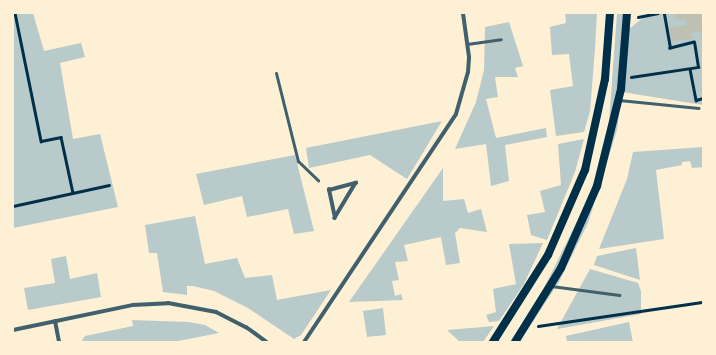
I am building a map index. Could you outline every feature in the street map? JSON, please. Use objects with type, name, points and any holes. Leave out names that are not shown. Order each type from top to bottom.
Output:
[{"type":"main road","points":[[493,342],[548,255],[585,170],[605,80],[610,13]]},
{"type":"main road","points":[[515,342],[550,286],[575,240],[597,186],[619,100],[627,16]]},
{"type":"street","points":[[304,342],[450,125],[465,88],[469,57],[464,13]]},
{"type":"street","points":[[356,183],[338,212],[335,218],[329,190],[356,183]]},
{"type":"street","points":[[13,330],[145,304],[184,304],[231,319],[267,342]]},
{"type":"street","points":[[55,321],[59,342]]},
{"type":"lane","points":[[467,44],[501,39]]},
{"type":"lane","points":[[276,73],[298,161],[318,180]]},
{"type":"lane","points":[[619,100],[699,108]]},
{"type":"lane","points":[[550,286],[619,295]]},
{"type":"path","points":[[15,13],[41,141],[61,137],[73,194]]},
{"type":"path","points":[[627,16],[658,13]]},
{"type":"path","points":[[622,79],[698,67],[694,42],[670,48],[664,13]]},
{"type":"path","points":[[690,69],[696,100]]},
{"type":"path","points":[[13,206],[109,185]]},
{"type":"path","points":[[524,328],[703,302]]},
{"type":"shaded area","points":[[13,13],[33,13],[44,51],[81,43],[85,57],[60,63],[73,139],[100,134],[118,207],[13,228]]},
{"type":"shaded area","points":[[565,13],[597,13],[595,49],[590,111],[584,132],[556,136],[550,90],[573,86],[569,54],[552,55],[550,27],[566,23]]},
{"type":"shaded area","points":[[617,13],[626,13],[625,32],[649,13],[703,13],[703,105],[622,92],[617,130],[588,223],[559,282],[520,342],[510,342],[544,288],[591,193],[609,122]]},
{"type":"shaded area","points":[[509,22],[523,66],[515,68],[518,77],[495,77],[498,97],[486,99],[496,138],[546,128],[547,137],[505,145],[509,181],[491,186],[486,144],[455,149],[476,102],[484,70],[485,27]]},
{"type":"shaded area","points":[[442,121],[407,179],[370,155],[309,168],[306,148]]},
{"type":"shaded area","points":[[584,139],[575,172],[547,240],[531,235],[527,215],[545,212],[540,191],[561,185],[558,144]]},
{"type":"shaded area","points":[[703,147],[703,167],[692,168],[690,161],[682,162],[682,165],[656,170],[664,239],[599,249],[627,179],[633,152]]},
{"type":"shaded area","points":[[295,155],[314,231],[294,234],[288,209],[247,217],[242,196],[204,205],[196,174]]},
{"type":"shaded area","points":[[443,168],[443,201],[464,199],[468,213],[481,209],[487,232],[460,228],[455,233],[460,263],[446,265],[441,237],[404,245],[408,261],[395,262],[399,280],[392,281],[395,296],[401,294],[403,300],[349,302]]},
{"type":"shaded area","points":[[195,216],[205,264],[237,258],[245,278],[272,275],[277,300],[331,290],[301,335],[294,339],[248,308],[214,291],[187,286],[187,295],[163,292],[157,253],[149,253],[145,225]]},
{"type":"shaded area","points":[[543,243],[524,284],[499,321],[489,322],[486,315],[496,312],[493,289],[516,284],[509,244]]},
{"type":"shaded area","points":[[636,248],[640,280],[594,265],[597,256]]},
{"type":"shaded area","points":[[66,256],[70,279],[97,273],[101,297],[28,310],[24,288],[55,283],[51,259]]},
{"type":"shaded area","points":[[590,269],[638,283],[641,291],[641,314],[557,329]]},
{"type":"shaded area","points":[[383,308],[386,335],[367,337],[363,311]]},
{"type":"shaded area","points":[[132,320],[188,322],[205,325],[219,333],[173,342],[81,342],[85,336],[133,326]]},
{"type":"shaded area","points":[[629,322],[633,342],[567,342],[566,336]]},
{"type":"shaded area","points":[[494,326],[483,342],[460,342],[447,330]]},
{"type":"building","points":[[673,13],[703,13],[703,43],[700,31],[691,33],[693,39],[672,41],[669,28],[687,25],[686,19],[677,20]]}]
